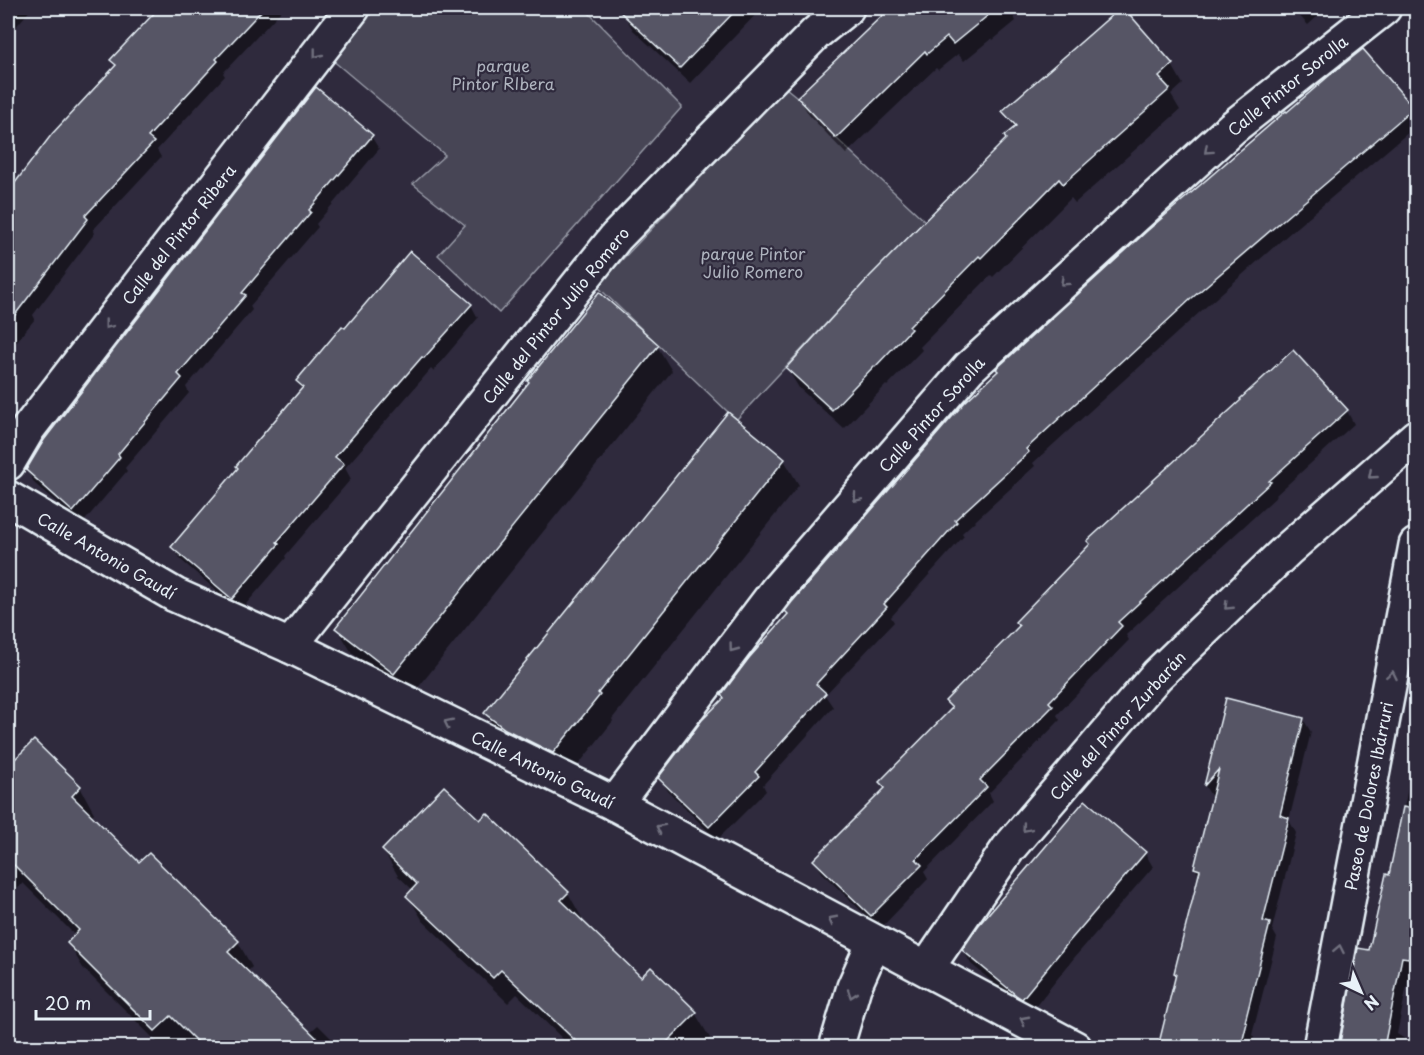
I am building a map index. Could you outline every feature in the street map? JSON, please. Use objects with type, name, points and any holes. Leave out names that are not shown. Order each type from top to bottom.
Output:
[{"type":"street","name":"Calle del Pintor Ribera","points":[[8,463],[28,429],[353,8]]},
{"type":"street","name":"Calle del Pintor Julio Romero","points":[[290,646],[616,237],[816,33],[848,8]]},
{"type":"street","name":"Calle Pintor Sorolla","points":[[615,804],[777,590],[969,368],[1232,128],[1384,8]]},
{"type":"street","name":"Calle del Pintor Zurbarán","points":[[927,968],[1008,849],[1157,675],[1287,550],[1416,437]]},
{"type":"street","name":"Calle Antonio Gaudí","points":[[9,497],[176,595],[290,646],[615,804],[1075,1047]]},
{"type":"street","name":"Paseo de Dolores Ibárruri","points":[[1320,1047],[1416,545]]},
{"type":"street","points":[[836,1047],[854,987],[874,942]]},
{"type":"green space","name":"parque Pintor RIbera","points":[[374,8],[584,8],[682,107],[499,313],[438,255],[465,225],[413,184],[445,155],[331,59]]},
{"type":"green space","name":"parque Pintor Julio Romero","points":[[786,88],[925,221],[737,419],[597,286]]},
{"type":"building","points":[[159,8],[264,8],[148,137],[154,142],[85,216],[88,219],[8,324],[8,192],[52,134],[116,65],[110,60]]},
{"type":"building","points":[[616,8],[738,8],[680,68]]},
{"type":"building","points":[[890,8],[997,8],[953,44],[947,37],[927,54],[925,51],[836,138],[797,97]]},
{"type":"building","points":[[1120,8],[1124,8],[1173,64],[1159,77],[1170,89],[1063,184],[1059,179],[909,327],[911,329],[832,410],[786,368],[870,276],[1006,139],[1004,136],[1016,126],[1002,111]]},
{"type":"building","points":[[1363,49],[1414,108],[1126,357],[1026,449],[1029,452],[955,520],[957,522],[884,604],[887,607],[816,684],[826,693],[755,772],[759,776],[709,827],[658,778],[702,720],[724,698],[721,695],[749,658],[788,614],[785,611],[792,602],[965,402],[998,371],[996,369],[1147,231],[1286,111]]},
{"type":"building","points":[[316,87],[373,135],[242,293],[246,295],[178,374],[182,378],[73,512],[26,470],[44,440]]},
{"type":"building","points":[[410,251],[472,304],[424,358],[422,357],[335,457],[344,464],[232,599],[171,547],[303,387],[296,381],[342,326],[345,328]]},
{"type":"building","points":[[599,292],[659,345],[394,674],[335,628]]},
{"type":"building","points":[[1293,350],[1348,410],[1118,622],[1122,626],[1049,702],[1053,706],[980,780],[987,787],[916,859],[922,865],[871,916],[813,860],[885,788],[879,782],[952,708],[945,701],[1019,626],[1015,622],[1090,544],[1087,541]]},
{"type":"building","points":[[728,412],[785,459],[598,693],[600,695],[553,753],[505,729],[484,713]]},
{"type":"building","points":[[1226,698],[1304,718],[1280,815],[1289,818],[1263,921],[1270,923],[1241,1047],[1158,1047],[1200,870],[1194,868],[1219,769],[1204,786]]},
{"type":"building","points":[[34,740],[81,786],[72,796],[139,862],[149,853],[239,941],[228,952],[326,1047],[202,1047],[171,1016],[155,1031],[67,943],[79,930],[8,859],[8,766]]},
{"type":"building","points":[[444,786],[480,820],[487,813],[569,892],[561,900],[641,977],[651,967],[697,1012],[662,1047],[582,1047],[501,970],[493,978],[406,896],[417,884],[382,850]]},
{"type":"building","points":[[1085,800],[1146,852],[1022,999],[962,950],[978,926]]},
{"type":"building","points":[[1403,807],[1416,809],[1416,959],[1402,957],[1384,1047],[1339,1047],[1358,948],[1369,950],[1386,874],[1389,875]]}]
